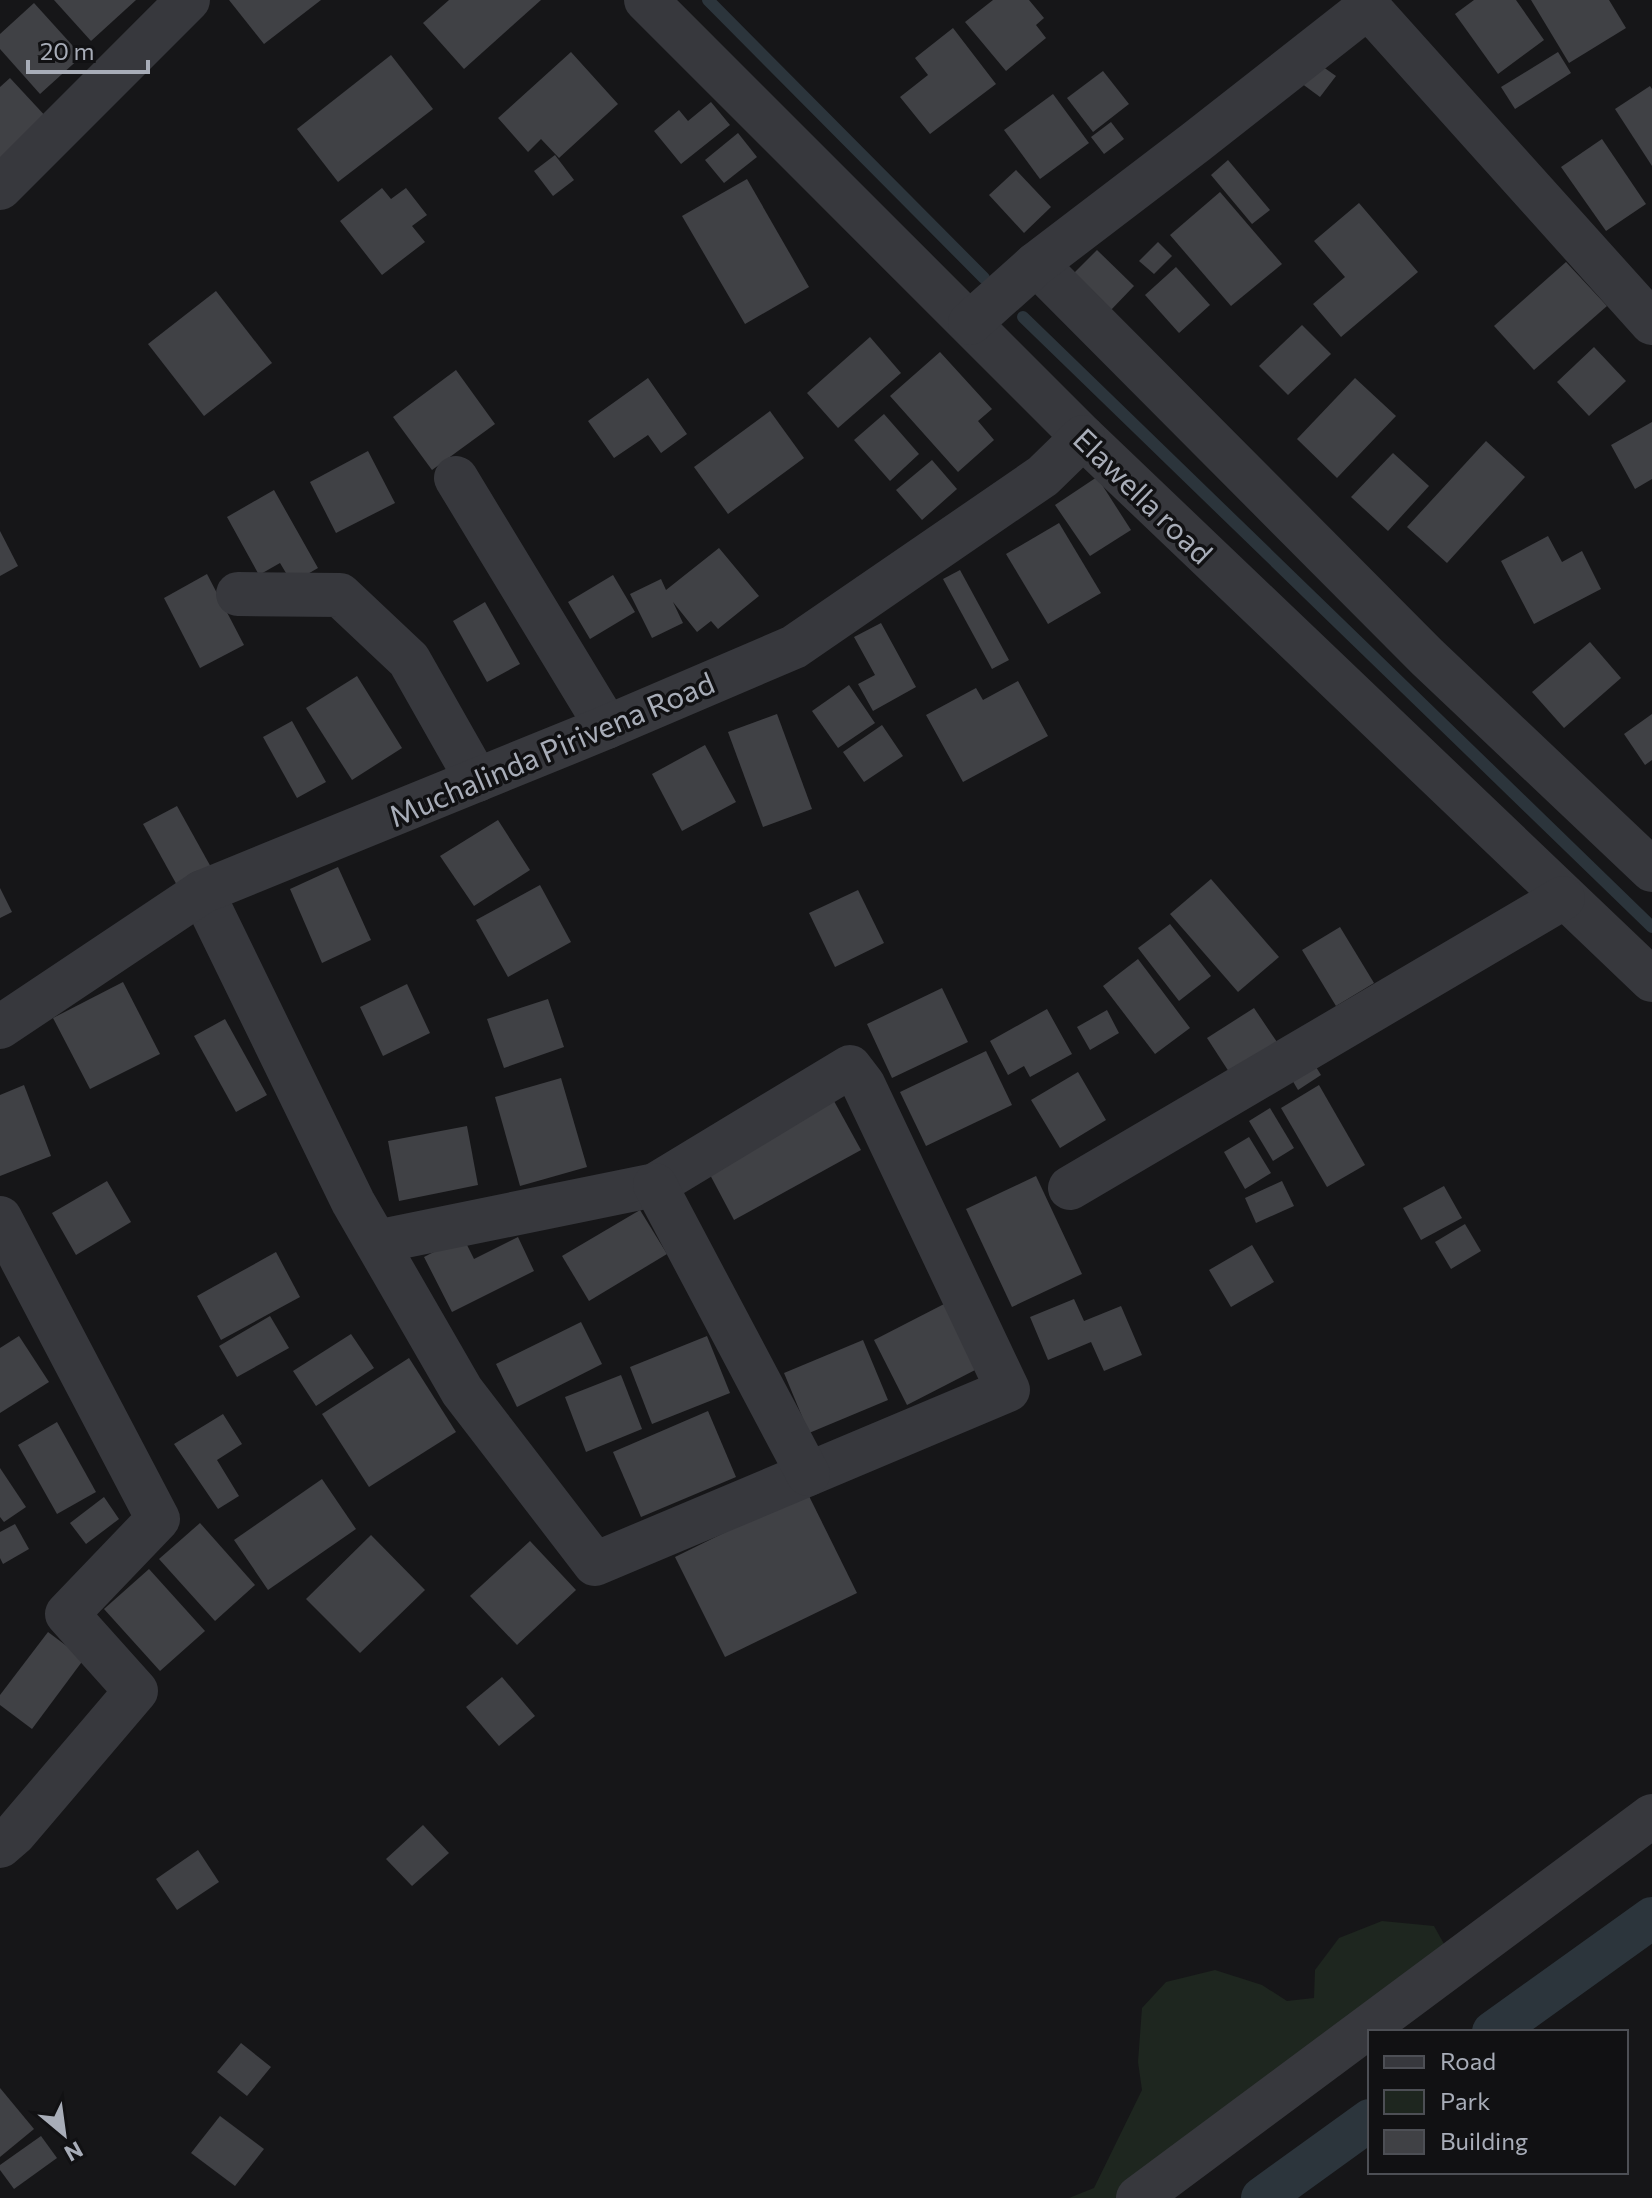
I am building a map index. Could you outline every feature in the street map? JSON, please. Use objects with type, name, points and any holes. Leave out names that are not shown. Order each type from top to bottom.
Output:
[{"type":"street","points":[[0,188],[188,0]]},
{"type":"street","name":"Elawella road","points":[[646,0],[1083,437],[1652,980]]},
{"type":"street","points":[[970,323],[1036,264],[1374,3],[1652,323]]},
{"type":"street","points":[[1036,264],[1427,657],[1652,870]]},
{"type":"street","name":"Muchalinda Pirivena Road","points":[[0,1027],[202,892],[607,727],[794,647],[1043,476],[1083,437]]},
{"type":"street","points":[[456,478],[607,727]]},
{"type":"street","points":[[238,594],[340,595],[409,660],[477,780]]},
{"type":"street","points":[[202,892],[353,1202],[376,1242],[462,1391],[595,1564],[1008,1390],[863,1084],[850,1067],[655,1185],[376,1242]]},
{"type":"street","points":[[1070,1188],[1563,898]]},
{"type":"street","points":[[655,1185],[808,1474]]},
{"type":"street","points":[[0,1218],[158,1519],[67,1614],[136,1691],[15,1833],[0,1846]]},
{"type":"street","points":[[1138,2198],[1652,1816]]},
{"type":"green space","points":[[1382,1921],[1434,1926],[1449,1953],[1119,2198],[1069,2198],[1094,2188],[1142,2090],[1138,2062],[1142,2008],[1166,1982],[1215,1970],[1262,1985],[1287,2001],[1314,1998],[1315,1970],[1339,1938]]},
{"type":"building","points":[[54,0],[136,0],[91,41]]},
{"type":"building","points":[[229,0],[321,0],[264,44]]},
{"type":"building","points":[[449,0],[541,0],[464,69],[423,23]]},
{"type":"building","points":[[993,0],[1029,0],[1044,18],[1036,25],[1046,38],[1006,71],[965,22]]},
{"type":"building","points":[[1474,0],[1516,0],[1544,40],[1498,74],[1455,14]]},
{"type":"building","points":[[1531,0],[1609,0],[1626,28],[1569,63]]},
{"type":"building","points":[[34,3],[82,56],[40,94],[0,49],[0,34]]},
{"type":"building","points":[[953,28],[996,84],[930,134],[900,97],[928,75],[915,58]]},
{"type":"building","points":[[571,52],[618,104],[559,158],[541,139],[528,152],[498,118]]},
{"type":"building","points":[[1558,52],[1571,73],[1515,109],[1501,87]]},
{"type":"building","points":[[391,55],[433,109],[338,182],[297,129]]},
{"type":"building","points":[[1316,62],[1336,76],[1320,97],[1301,83]]},
{"type":"building","points":[[1103,71],[1129,104],[1093,132],[1067,98]]},
{"type":"building","points":[[10,78],[49,120],[0,165],[0,87]]},
{"type":"building","points":[[1650,86],[1652,89],[1652,166],[1615,109]]},
{"type":"building","points":[[1053,94],[1089,143],[1040,179],[1004,130]]},
{"type":"building","points":[[711,102],[730,125],[681,164],[654,131],[679,110],[688,121]]},
{"type":"building","points":[[1111,122],[1124,139],[1104,154],[1091,137]]},
{"type":"building","points":[[738,133],[757,157],[724,183],[705,160]]},
{"type":"building","points":[[1602,139],[1646,204],[1606,231],[1561,167]]},
{"type":"building","points":[[555,155],[574,180],[553,196],[534,171]]},
{"type":"building","points":[[1228,160],[1270,210],[1252,224],[1211,175]]},
{"type":"building","points":[[1016,170],[1051,207],[1024,233],[989,195]]},
{"type":"building","points":[[747,179],[809,287],[745,324],[682,216]]},
{"type":"building","points":[[382,188],[391,199],[406,188],[427,215],[412,226],[425,242],[382,275],[340,221]]},
{"type":"building","points":[[1220,192],[1282,264],[1231,306],[1170,235]]},
{"type":"building","points":[[1359,203],[1418,272],[1341,337],[1313,304],[1345,277],[1314,241]]},
{"type":"building","points":[[1158,242],[1172,256],[1154,274],[1139,261]]},
{"type":"building","points":[[1097,250],[1134,286],[1109,312],[1072,275]]},
{"type":"building","points":[[1566,262],[1607,306],[1534,370],[1494,326]]},
{"type":"building","points":[[1176,267],[1210,305],[1179,333],[1145,295]]},
{"type":"building","points":[[216,291],[272,363],[204,416],[148,344]]},
{"type":"building","points":[[1302,325],[1331,354],[1288,395],[1259,366]]},
{"type":"building","points":[[870,337],[901,373],[838,428],[807,393]]},
{"type":"building","points":[[1594,347],[1626,381],[1589,416],[1557,382]]},
{"type":"building","points":[[940,352],[992,409],[978,421],[994,440],[958,472],[890,396]]},
{"type":"building","points":[[456,370],[495,424],[432,470],[393,417]]},
{"type":"building","points":[[648,378],[687,434],[661,453],[648,435],[614,458],[588,421]]},
{"type":"building","points":[[1355,378],[1396,416],[1337,478],[1297,439]]},
{"type":"building","points":[[770,411],[804,458],[728,514],[694,467]]},
{"type":"building","points":[[884,414],[919,454],[890,481],[854,440]]},
{"type":"building","points":[[1652,422],[1652,479],[1635,489],[1611,445]]},
{"type":"building","points":[[1486,441],[1525,477],[1447,563],[1407,527]]},
{"type":"building","points":[[368,451],[395,503],[336,533],[310,482]]},
{"type":"building","points":[[1393,453],[1429,486],[1388,531],[1351,497]]},
{"type":"building","points":[[932,460],[957,489],[922,520],[896,490]]},
{"type":"building","points":[[1097,477],[1131,530],[1090,556],[1055,505]]},
{"type":"building","points":[[274,490],[318,568],[292,583],[280,563],[259,575],[227,517]]},
{"type":"building","points":[[1059,523],[1101,593],[1048,624],[1006,554]]},
{"type":"building","points":[[0,531],[18,566],[0,576]]},
{"type":"building","points":[[1548,536],[1562,562],[1582,551],[1601,589],[1534,624],[1501,561]]},
{"type":"building","points":[[719,548],[759,596],[718,629],[711,621],[697,632],[673,602],[683,623],[652,638],[630,594],[661,579],[666,590]]},
{"type":"building","points":[[960,570],[1009,660],[992,669],[943,579]]},
{"type":"building","points":[[207,574],[244,645],[200,668],[164,598]]},
{"type":"building","points":[[613,575],[635,612],[590,639],[568,602]]},
{"type":"building","points":[[485,602],[520,664],[487,682],[453,621]]},
{"type":"building","points":[[881,623],[916,687],[873,711],[858,684],[875,675],[854,637]]},
{"type":"building","points":[[1590,642],[1621,678],[1564,728],[1532,692]]},
{"type":"building","points":[[357,676],[402,748],[352,780],[306,708]]},
{"type":"building","points":[[1018,681],[1048,736],[963,782],[926,715],[976,688],[983,700]]},
{"type":"building","points":[[849,685],[875,723],[838,748],[812,711]]},
{"type":"building","points":[[777,714],[812,809],[763,827],[728,732]]},
{"type":"building","points":[[1652,714],[1652,760],[1645,765],[1624,734]]},
{"type":"building","points":[[292,721],[326,782],[297,798],[263,737]]},
{"type":"building","points":[[882,725],[903,756],[864,782],[843,752]]},
{"type":"building","points":[[705,745],[736,802],[682,831],[652,774]]},
{"type":"building","points":[[177,806],[212,869],[178,887],[143,824]]},
{"type":"building","points":[[498,820],[530,870],[474,906],[440,856]]},
{"type":"building","points":[[338,867],[371,940],[322,963],[290,889]]},
{"type":"building","points":[[1211,879],[1279,957],[1238,992],[1170,914]]},
{"type":"building","points":[[540,885],[571,942],[508,977],[476,920]]},
{"type":"building","points":[[0,888],[12,912],[0,918]]},
{"type":"building","points":[[858,890],[884,943],[835,967],[809,913]]},
{"type":"building","points":[[1170,924],[1211,976],[1179,1001],[1138,948]]},
{"type":"building","points":[[1340,927],[1374,983],[1336,1006],[1302,950]]},
{"type":"building","points":[[1138,959],[1190,1028],[1155,1054],[1103,986]]},
{"type":"building","points":[[123,982],[160,1054],[90,1089],[53,1018]]},
{"type":"building","points":[[407,984],[430,1033],[383,1056],[360,1007]]},
{"type":"building","points":[[942,988],[968,1042],[892,1078],[867,1024]]},
{"type":"building","points":[[548,999],[564,1047],[504,1068],[487,1019]]},
{"type":"building","points":[[1254,1008],[1279,1045],[1231,1075],[1207,1038]]},
{"type":"building","points":[[1047,1009],[1072,1054],[1030,1077],[1024,1066],[1008,1075],[990,1041]]},
{"type":"building","points":[[1107,1010],[1119,1033],[1090,1050],[1077,1027]]},
{"type":"building","points":[[225,1019],[267,1095],[236,1112],[194,1036]]},
{"type":"building","points":[[986,1051],[1012,1105],[926,1146],[900,1092]]},
{"type":"building","points":[[1311,1059],[1321,1075],[1298,1090],[1288,1073]]},
{"type":"building","points":[[1078,1072],[1106,1120],[1060,1148],[1031,1100]]},
{"type":"building","points":[[561,1078],[587,1167],[520,1186],[495,1097]]},
{"type":"building","points":[[24,1085],[51,1156],[0,1176],[0,1095]]},
{"type":"building","points":[[1319,1085],[1365,1165],[1327,1187],[1281,1108]]},
{"type":"building","points":[[834,1101],[861,1150],[734,1220],[708,1171]]},
{"type":"building","points":[[1270,1108],[1294,1148],[1273,1161],[1249,1121]]},
{"type":"building","points":[[467,1126],[478,1185],[399,1201],[388,1141]]},
{"type":"building","points":[[1249,1137],[1271,1173],[1245,1189],[1224,1152]]},
{"type":"building","points":[[1036,1176],[1082,1274],[1012,1307],[966,1209]]},
{"type":"building","points":[[107,1181],[131,1222],[76,1255],[52,1213]]},
{"type":"building","points":[[1282,1181],[1294,1206],[1256,1223],[1245,1198]]},
{"type":"building","points":[[1444,1186],[1462,1218],[1421,1240],[1403,1208]]},
{"type":"building","points":[[640,1210],[667,1254],[589,1301],[562,1256]]},
{"type":"building","points":[[1465,1224],[1481,1251],[1451,1269],[1435,1242]]},
{"type":"building","points":[[463,1237],[474,1259],[518,1237],[534,1271],[452,1312],[424,1257]]},
{"type":"building","points":[[1252,1245],[1274,1282],[1231,1307],[1209,1270]]},
{"type":"building","points":[[276,1252],[300,1297],[221,1340],[197,1296]]},
{"type":"building","points":[[1074,1299],[1084,1321],[1121,1306],[1142,1355],[1104,1371],[1091,1342],[1048,1360],[1030,1317]]},
{"type":"building","points":[[946,1303],[979,1368],[907,1405],[874,1340]]},
{"type":"building","points":[[270,1316],[289,1348],[237,1377],[219,1346]]},
{"type":"building","points":[[581,1322],[602,1364],[517,1407],[496,1364]]},
{"type":"building","points":[[351,1334],[374,1368],[316,1406],[293,1371]]},
{"type":"building","points":[[19,1336],[49,1382],[0,1413],[0,1348]]},
{"type":"building","points":[[707,1336],[730,1393],[652,1424],[630,1367]]},
{"type":"building","points":[[863,1340],[888,1400],[809,1433],[784,1373]]},
{"type":"building","points":[[409,1358],[456,1432],[369,1487],[322,1414]]},
{"type":"building","points":[[621,1375],[642,1429],[586,1452],[565,1397]]},
{"type":"building","points":[[708,1411],[736,1477],[641,1517],[613,1452]]},
{"type":"building","points":[[223,1414],[242,1444],[217,1460],[239,1496],[218,1509],[174,1444]]},
{"type":"building","points":[[57,1422],[96,1492],[57,1514],[18,1445]]},
{"type":"building","points":[[0,1468],[26,1507],[4,1522],[0,1517]]},
{"type":"building","points":[[322,1479],[356,1529],[268,1590],[234,1540]]},
{"type":"building","points":[[807,1492],[857,1593],[725,1657],[675,1557]]},
{"type":"building","points":[[104,1497],[119,1519],[86,1544],[70,1523]]},
{"type":"building","points":[[200,1523],[255,1585],[215,1621],[159,1559]]},
{"type":"building","points":[[15,1524],[29,1549],[3,1564],[0,1558],[0,1532]]},
{"type":"building","points":[[371,1535],[425,1590],[360,1653],[306,1599]]},
{"type":"building","points":[[530,1541],[576,1590],[517,1645],[470,1596]]},
{"type":"building","points":[[149,1569],[205,1631],[160,1671],[104,1609]]},
{"type":"building","points":[[48,1632],[84,1659],[32,1729],[0,1705],[0,1695]]},
{"type":"building","points":[[502,1677],[535,1716],[499,1746],[466,1707]]},
{"type":"building","points":[[423,1825],[449,1853],[412,1886],[386,1859]]},
{"type":"building","points":[[198,1850],[219,1882],[177,1910],[156,1879]]},
{"type":"building","points":[[241,2043],[271,2067],[247,2096],[217,2072]]},
{"type":"building","points":[[0,2088],[34,2129],[0,2157]]},
{"type":"building","points":[[220,2116],[264,2149],[235,2186],[191,2153]]},
{"type":"building","points":[[41,2136],[57,2158],[14,2189],[0,2170],[0,2165]]},
{"type":"waterway","points":[[708,0],[984,278]]},
{"type":"waterway","points":[[1023,317],[1652,927]]},
{"type":"waterway","points":[[1496,2030],[1652,1918]]},
{"type":"waterway","points":[[1262,2198],[1368,2121]]}]
